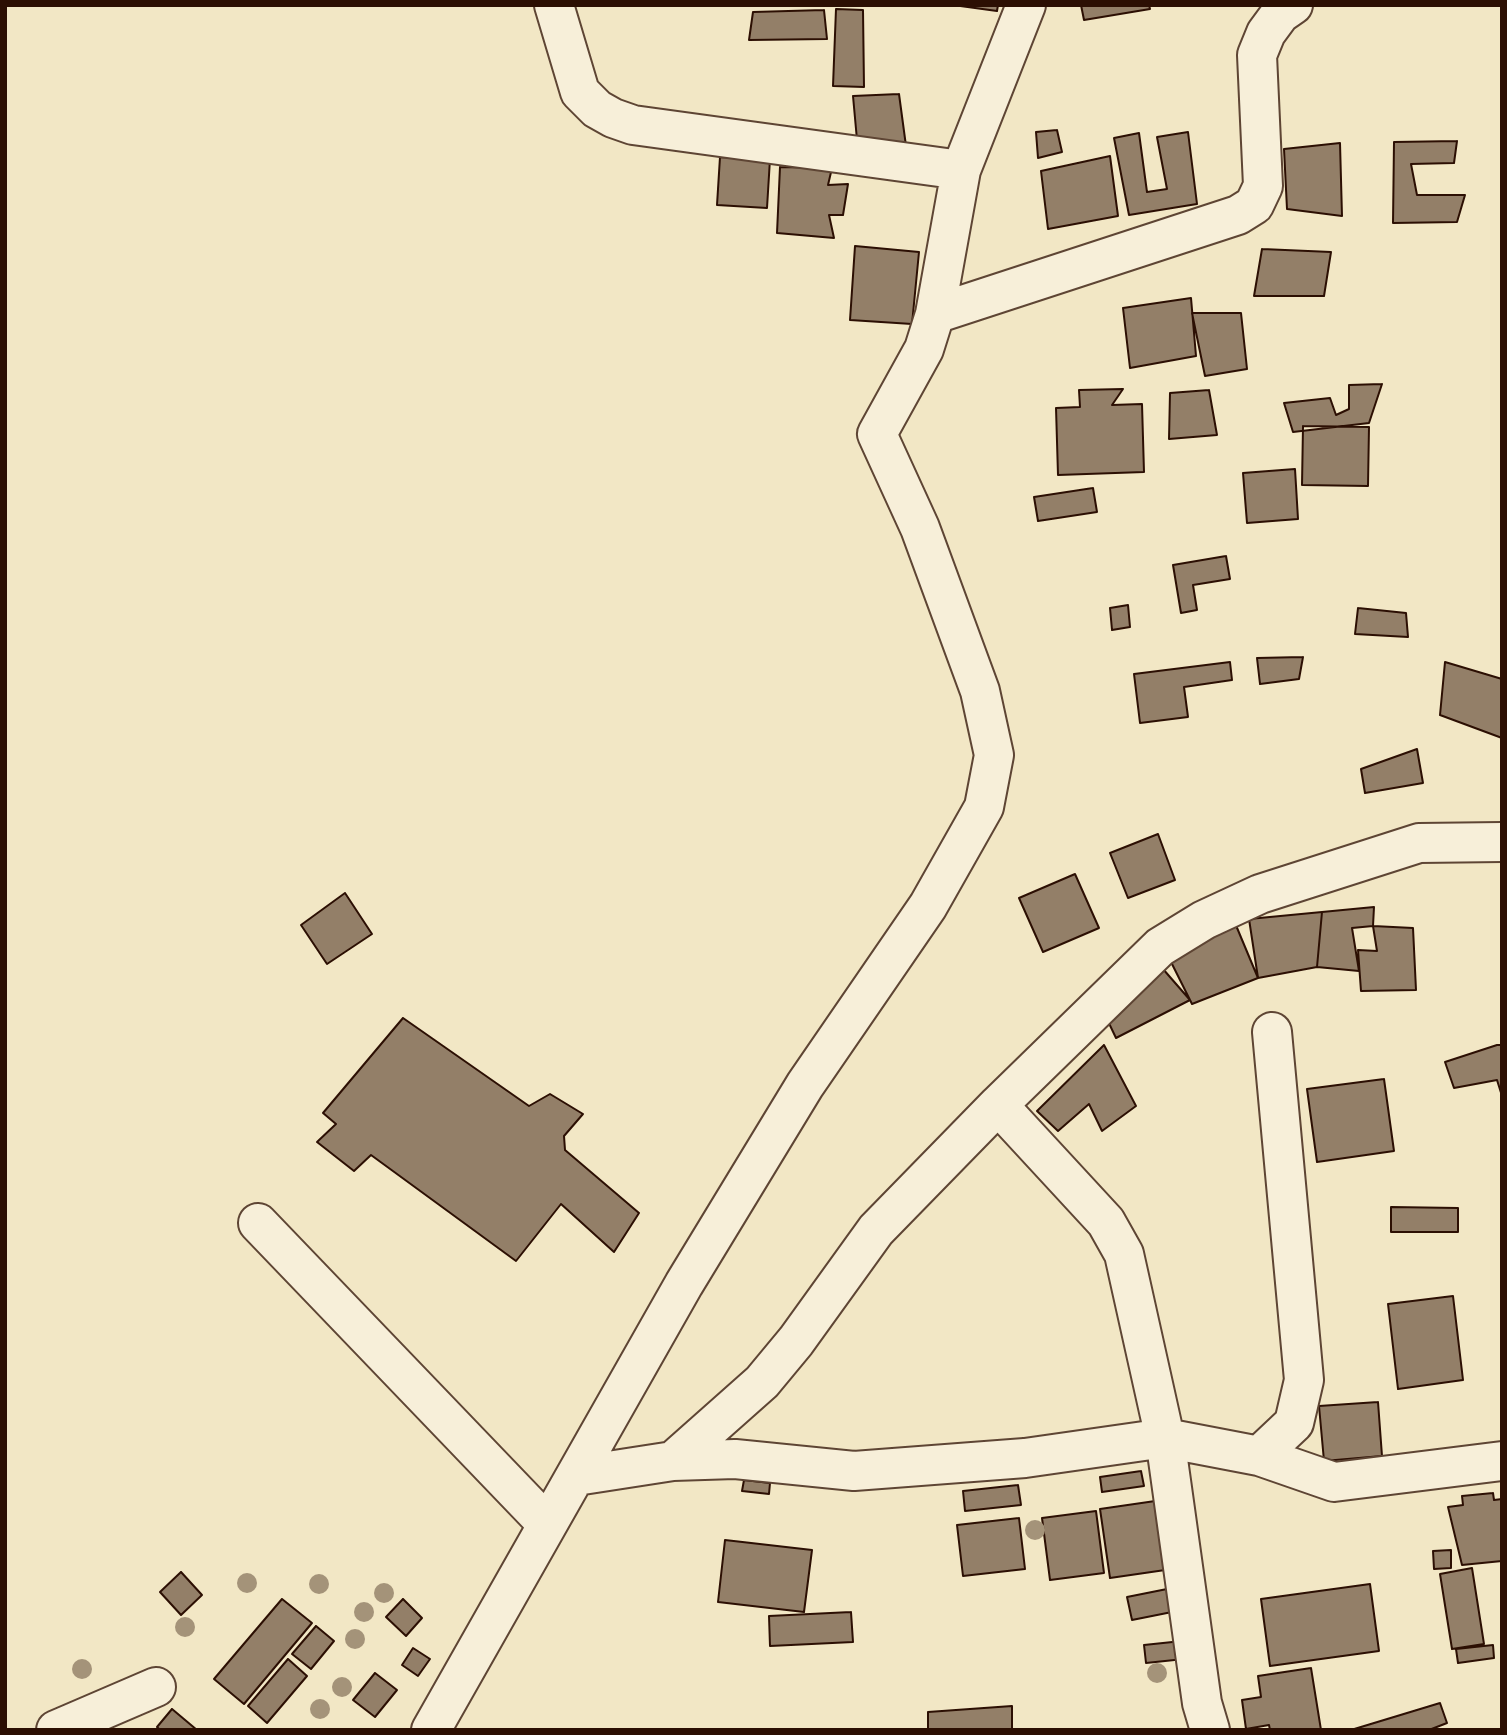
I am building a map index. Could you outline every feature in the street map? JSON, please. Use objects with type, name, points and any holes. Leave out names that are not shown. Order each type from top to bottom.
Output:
[{"type":"street","points":[[554,5],[580,92],[597,109],[613,118],[633,125],[961,170]]},
{"type":"street","points":[[432,1730],[684,1284],[798,1097],[928,906],[984,807],[994,755],[980,691],[920,528],[877,435],[924,349],[935,314],[961,170],[1026,5]]},
{"type":"street","points":[[935,314],[1238,215],[1254,205],[1263,186],[1257,55],[1273,24],[1293,5]]},
{"type":"street","points":[[673,1461],[762,1382],[796,1342],[876,1230],[998,1105],[1160,947],[1204,920],[1260,894],[1419,843],[1502,842]]},
{"type":"street","points":[[1259,1456],[1294,1423],[1304,1380],[1272,1032]]},
{"type":"street","points":[[998,1105],[1117,1238],[1124,1254],[1166,1438],[1202,1703],[1210,1730]]},
{"type":"street","points":[[258,1223],[547,1524]]},
{"type":"street","points":[[576,1476],[673,1461],[735,1460],[854,1471],[1025,1458],[1166,1438],[1259,1456],[1334,1482],[1502,1461]]},
{"type":"street","points":[[56,1730],[156,1687]]},
{"type":"building","points":[[953,5],[998,5],[997,11]]},
{"type":"building","points":[[1081,5],[1149,5],[1150,9],[1084,20]]},
{"type":"building","points":[[836,9],[863,10],[864,87],[833,86]]},
{"type":"building","points":[[824,10],[827,39],[749,40],[753,12]]},
{"type":"building","points":[[899,94],[906,146],[858,151],[853,96]]},
{"type":"building","points":[[1057,130],[1062,152],[1038,158],[1036,132]]},
{"type":"building","points":[[1188,132],[1197,204],[1129,215],[1114,138],[1139,133],[1147,192],[1167,189],[1157,137]]},
{"type":"building","points":[[1457,141],[1454,163],[1411,164],[1417,195],[1465,195],[1457,222],[1393,223],[1394,142]]},
{"type":"building","points":[[1340,143],[1342,216],[1287,209],[1284,149]]},
{"type":"building","points":[[1110,156],[1118,216],[1048,229],[1041,171]]},
{"type":"building","points":[[720,157],[770,159],[767,208],[717,205]]},
{"type":"building","points":[[780,167],[832,168],[828,185],[848,184],[843,215],[829,215],[834,238],[777,233]]},
{"type":"building","points":[[855,246],[919,252],[912,324],[850,320]]},
{"type":"building","points":[[1262,249],[1331,252],[1324,296],[1254,296]]},
{"type":"building","points":[[1191,298],[1196,356],[1130,368],[1123,308]]},
{"type":"building","points":[[1192,313],[1241,313],[1247,369],[1205,376]]},
{"type":"building","points":[[1382,384],[1369,423],[1293,432],[1284,403],[1330,398],[1336,415],[1349,409],[1349,385]]},
{"type":"building","points":[[1123,389],[1112,405],[1142,404],[1144,472],[1058,475],[1056,408],[1080,407],[1079,390]]},
{"type":"building","points":[[1209,390],[1217,435],[1169,439],[1170,393]]},
{"type":"building","points":[[1303,426],[1369,427],[1368,486],[1302,485]]},
{"type":"building","points":[[1295,469],[1298,519],[1247,523],[1243,473]]},
{"type":"building","points":[[1093,488],[1097,512],[1038,521],[1034,497]]},
{"type":"building","points":[[1226,556],[1230,579],[1193,585],[1197,610],[1181,613],[1173,565]]},
{"type":"building","points":[[1128,605],[1130,627],[1112,630],[1110,608]]},
{"type":"building","points":[[1358,608],[1406,613],[1408,637],[1355,634]]},
{"type":"building","points":[[1303,657],[1299,679],[1260,684],[1257,658]]},
{"type":"building","points":[[1230,662],[1232,680],[1184,687],[1188,717],[1140,723],[1134,674]]},
{"type":"building","points":[[1445,662],[1502,679],[1502,738],[1440,715]]},
{"type":"building","points":[[1417,749],[1423,783],[1365,793],[1361,769]]},
{"type":"building","points":[[1158,834],[1175,880],[1128,898],[1110,853]]},
{"type":"building","points":[[1075,874],[1099,928],[1043,952],[1019,898]]},
{"type":"building","points":[[345,893],[372,934],[327,964],[301,925]]},
{"type":"building","points":[[1374,907],[1373,926],[1352,928],[1359,971],[1317,967],[1322,912]]},
{"type":"building","points":[[1322,912],[1317,967],[1258,978],[1249,919]]},
{"type":"building","points":[[1235,923],[1258,978],[1192,1004],[1167,954]]},
{"type":"building","points":[[1373,926],[1413,928],[1416,990],[1361,991],[1358,950],[1377,951]]},
{"type":"building","points":[[1163,969],[1190,1000],[1116,1038],[1106,1017]]},
{"type":"building","points":[[403,1018],[529,1106],[550,1094],[583,1114],[564,1136],[565,1150],[639,1213],[614,1252],[561,1204],[516,1261],[371,1155],[354,1171],[317,1142],[336,1124],[323,1113]]},
{"type":"building","points":[[1104,1045],[1136,1106],[1102,1131],[1089,1104],[1058,1131],[1037,1111]]},
{"type":"building","points":[[1502,1045],[1502,1096],[1497,1080],[1454,1088],[1445,1062]]},
{"type":"building","points":[[1384,1079],[1394,1151],[1317,1162],[1307,1089]]},
{"type":"building","points":[[1391,1207],[1458,1208],[1458,1232],[1391,1232]]},
{"type":"building","points":[[1453,1296],[1463,1380],[1398,1389],[1388,1304]]},
{"type":"building","points":[[1378,1402],[1382,1456],[1324,1461],[1319,1406]]},
{"type":"building","points":[[1141,1471],[1144,1486],[1102,1492],[1100,1477]]},
{"type":"building","points":[[744,1480],[770,1483],[769,1494],[742,1491]]},
{"type":"building","points":[[1018,1485],[1021,1505],[965,1511],[963,1491]]},
{"type":"building","points":[[1493,1493],[1494,1500],[1502,1499],[1502,1561],[1462,1565],[1448,1507],[1463,1505],[1462,1496]]},
{"type":"building","points":[[1169,1499],[1179,1568],[1110,1578],[1100,1509]]},
{"type":"building","points":[[1096,1511],[1104,1573],[1050,1580],[1042,1518]]},
{"type":"building","points":[[1019,1518],[1025,1569],[963,1576],[957,1525]]},
{"type":"building","points":[[725,1540],[812,1550],[804,1612],[718,1602]]},
{"type":"building","points":[[1451,1550],[1451,1568],[1434,1569],[1433,1551]]},
{"type":"building","points":[[1472,1568],[1484,1644],[1452,1649],[1440,1574]]},
{"type":"building","points":[[181,1572],[202,1595],[181,1615],[160,1592]]},
{"type":"building","points":[[1370,1584],[1379,1651],[1270,1666],[1261,1599]]},
{"type":"building","points":[[1167,1589],[1172,1612],[1132,1620],[1127,1597]]},
{"type":"building","points":[[282,1599],[312,1623],[244,1704],[214,1679]]},
{"type":"building","points":[[403,1599],[422,1618],[406,1636],[386,1617]]},
{"type":"building","points":[[851,1612],[853,1642],[770,1646],[769,1616]]},
{"type":"building","points":[[316,1626],[334,1641],[311,1669],[292,1654]]},
{"type":"building","points":[[1182,1641],[1184,1659],[1146,1663],[1144,1645]]},
{"type":"building","points":[[1493,1645],[1494,1658],[1458,1663],[1456,1649]]},
{"type":"building","points":[[413,1648],[430,1659],[418,1676],[402,1665]]},
{"type":"building","points":[[288,1659],[307,1676],[267,1723],[248,1706]]},
{"type":"building","points":[[1311,1668],[1321,1730],[1270,1730],[1269,1725],[1246,1729],[1242,1700],[1261,1697],[1258,1676]]},
{"type":"building","points":[[375,1673],[397,1690],[375,1717],[353,1700]]},
{"type":"building","points":[[1440,1703],[1447,1723],[1429,1730],[1351,1730]]},
{"type":"building","points":[[1012,1706],[1012,1730],[928,1730],[928,1712]]},
{"type":"building","points":[[172,1709],[197,1730],[160,1730],[157,1727]]}]
